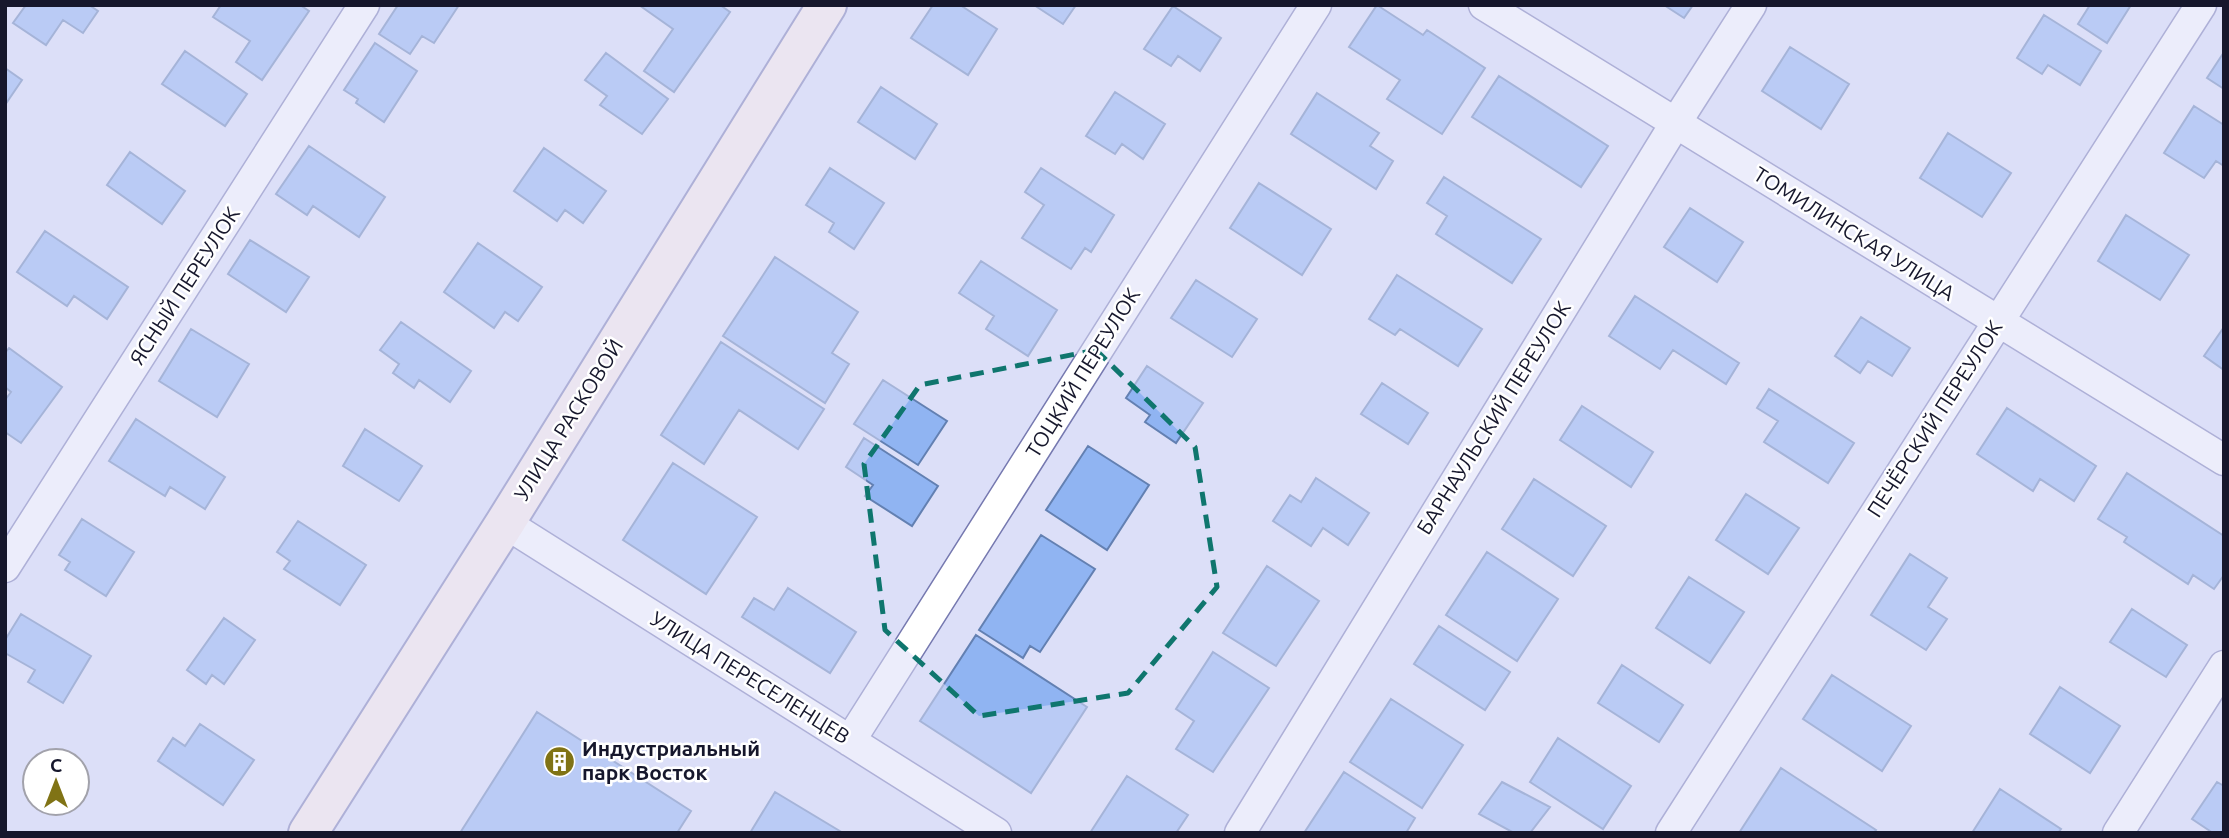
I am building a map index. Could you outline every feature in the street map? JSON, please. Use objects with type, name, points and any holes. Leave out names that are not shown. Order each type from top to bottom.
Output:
[{"type":"street","name":"ЯСНЫЙ ПЕРЕУЛОК","points":[[5,567],[364,5]]},
{"type":"street","name":"УЛИЦА РАСКОВОЙ","points":[[308,833],[505,523],[827,5]]},
{"type":"street","name":"ТОЦКИЙ ПЕРЕУЛОК","points":[[850,741],[1316,5]]},
{"type":"street","name":"ТОМИЛИНСКАЯ УЛИЦА","points":[[1485,5],[2224,460]]},
{"type":"street","name":"БАРНАУЛЬСКИЙ ПЕРЕУЛОК","points":[[1240,833],[1675,124],[1751,5]]},
{"type":"street","name":"ПЕЧЁРСКИЙ ПЕРЕУЛОК","points":[[1671,833],[2201,5]]},
{"type":"street","name":"УЛИЦА ПЕРЕСЕЛЕНЦЕВ","points":[[505,523],[996,833]]},
{"type":"street","points":[[2118,833],[2224,666]]},
{"type":"highlighted area","points":[[1096,350],[1195,447],[1217,587],[1128,693],[979,716],[885,630],[864,464],[920,385]]},
{"type":"building","points":[[26,5],[89,5],[98,11],[83,33],[63,20],[46,45],[13,23]]},
{"type":"building","points":[[221,5],[300,5],[309,11],[262,80],[236,62],[250,41],[213,17]]},
{"type":"building","points":[[398,5],[459,5],[434,43],[422,36],[410,54],[379,34]]},
{"type":"building","points":[[639,5],[720,5],[730,12],[674,92],[644,71],[673,29]]},
{"type":"building","points":[[933,5],[960,5],[997,29],[968,75],[911,38]]},
{"type":"building","points":[[1034,5],[1076,5],[1063,24]]},
{"type":"building","points":[[1377,5],[1423,35],[1427,30],[1485,68],[1442,134],[1387,99],[1400,80],[1349,47]]},
{"type":"building","points":[[1664,5],[1693,5],[1684,18]]},
{"type":"building","points":[[2090,5],[2131,5],[2107,43],[2078,24]]},
{"type":"building","points":[[1173,6],[1221,38],[1200,71],[1178,56],[1171,66],[1144,49]]},
{"type":"building","points":[[2044,15],[2101,51],[2080,85],[2048,65],[2042,74],[2017,58]]},
{"type":"building","points":[[375,43],[417,71],[384,122],[356,103],[358,99],[344,90]]},
{"type":"building","points":[[1790,47],[1849,84],[1821,129],[1762,91]]},
{"type":"building","points":[[185,51],[247,94],[225,126],[162,84]]},
{"type":"building","points":[[2224,52],[2224,89],[2207,78]]},
{"type":"building","points":[[606,53],[668,99],[642,134],[600,105],[607,96],[585,80]]},
{"type":"building","points":[[5,68],[22,80],[5,105]]},
{"type":"building","points":[[1499,76],[1608,146],[1581,187],[1472,117]]},
{"type":"building","points":[[881,87],[937,124],[915,159],[858,122]]},
{"type":"building","points":[[1115,92],[1165,124],[1143,159],[1122,144],[1115,154],[1086,136]]},
{"type":"building","points":[[1317,93],[1379,133],[1370,146],[1393,161],[1376,189],[1291,134]]},
{"type":"building","points":[[2194,106],[2224,125],[2224,166],[2216,161],[2204,178],[2164,153]]},
{"type":"building","points":[[1948,133],[2011,173],[1982,217],[1920,178]]},
{"type":"building","points":[[309,146],[385,197],[359,237],[313,206],[307,215],[276,194]]},
{"type":"building","points":[[544,148],[606,191],[583,223],[565,210],[557,221],[514,191]]},
{"type":"building","points":[[130,152],[185,191],[162,224],[107,185]]},
{"type":"building","points":[[830,168],[884,203],[854,249],[829,232],[834,223],[806,205]]},
{"type":"building","points":[[1041,168],[1114,215],[1091,252],[1085,248],[1071,269],[1022,238],[1044,205],[1025,192]]},
{"type":"building","points":[[1444,177],[1541,239],[1512,283],[1436,234],[1447,216],[1427,203]]},
{"type":"building","points":[[1259,183],[1331,229],[1302,275],[1230,228]]},
{"type":"building","points":[[1690,208],[1743,242],[1717,282],[1664,247]]},
{"type":"building","points":[[2126,215],[2189,255],[2160,300],[2098,261]]},
{"type":"building","points":[[45,231],[128,287],[107,319],[74,296],[67,306],[17,272]]},
{"type":"building","points":[[250,240],[309,277],[286,312],[228,274]]},
{"type":"building","points":[[478,243],[542,287],[518,321],[505,312],[494,328],[444,292]]},
{"type":"building","points":[[775,257],[858,312],[832,353],[849,364],[825,403],[723,336]]},
{"type":"building","points":[[981,261],[1057,310],[1028,356],[986,329],[994,316],[959,293]]},
{"type":"building","points":[[1397,275],[1482,329],[1458,366],[1400,329],[1395,335],[1369,319]]},
{"type":"building","points":[[1196,280],[1257,319],[1232,357],[1171,318]]},
{"type":"building","points":[[1635,296],[1739,363],[1726,384],[1673,350],[1660,369],[1609,336]]},
{"type":"building","points":[[1861,317],[1910,348],[1892,376],[1868,361],[1860,373],[1835,356]]},
{"type":"building","points":[[401,322],[471,371],[450,402],[419,380],[414,388],[393,373],[399,364],[380,350]]},
{"type":"building","points":[[2224,327],[2224,370],[2204,356]]},
{"type":"building","points":[[191,329],[249,364],[217,417],[159,381]]},
{"type":"building","points":[[721,342],[824,409],[798,449],[739,410],[704,464],[661,435]]},
{"type":"building","points":[[9,348],[62,387],[21,443],[5,432],[5,400],[11,392],[5,387],[5,353]]},
{"type":"building","points":[[1147,366],[1203,403],[1176,443],[1145,422],[1150,415],[1126,398]]},
{"type":"building","points":[[883,380],[947,421],[918,465],[854,424]]},
{"type":"building","points":[[1382,383],[1428,413],[1408,444],[1361,414]]},
{"type":"building","points":[[1769,389],[1854,443],[1828,483],[1764,442],[1778,421],[1757,408]]},
{"type":"building","points":[[1582,406],[1653,452],[1631,487],[1560,440]]},
{"type":"building","points":[[2007,408],[2096,466],[2074,501],[2040,479],[2033,491],[1977,454]]},
{"type":"building","points":[[136,419],[225,477],[205,509],[170,487],[165,496],[109,461]]},
{"type":"building","points":[[365,429],[422,466],[399,501],[343,466]]},
{"type":"building","points":[[864,438],[938,486],[912,526],[865,496],[873,485],[846,467]]},
{"type":"building","points":[[1088,446],[1149,485],[1107,550],[1046,510]]},
{"type":"building","points":[[673,463],[757,517],[706,594],[623,540]]},
{"type":"building","points":[[2127,473],[2224,536],[2224,575],[2214,589],[2193,575],[2188,584],[2124,542],[2127,537],[2098,519]]},
{"type":"building","points":[[1316,478],[1369,513],[1348,545],[1323,528],[1311,546],[1273,521],[1290,495],[1301,502]]},
{"type":"building","points":[[1534,479],[1606,526],[1573,576],[1502,529]]},
{"type":"building","points":[[1746,494],[1799,528],[1768,574],[1716,540]]},
{"type":"building","points":[[82,519],[134,552],[106,596],[65,570],[70,562],[59,555]]},
{"type":"building","points":[[298,521],[366,565],[340,605],[284,569],[290,561],[277,552]]},
{"type":"building","points":[[1041,535],[1095,569],[1040,652],[1030,646],[1023,658],[979,630]]},
{"type":"building","points":[[1487,552],[1558,599],[1517,661],[1446,615]]},
{"type":"building","points":[[1910,554],[1947,578],[1928,607],[1947,619],[1926,650],[1871,615]]},
{"type":"building","points":[[1267,566],[1319,601],[1276,666],[1223,633]]},
{"type":"building","points":[[1689,577],[1744,612],[1710,663],[1656,628]]},
{"type":"building","points":[[788,588],[856,632],[830,673],[742,617],[754,598],[774,610]]},
{"type":"building","points":[[2132,609],[2187,645],[2166,677],[2110,642]]},
{"type":"building","points":[[21,614],[91,656],[63,703],[28,682],[35,670],[5,653],[5,640]]},
{"type":"building","points":[[224,618],[255,640],[224,684],[212,675],[206,684],[187,670]]},
{"type":"building","points":[[1439,626],[1510,672],[1485,710],[1414,664]]},
{"type":"building","points":[[976,635],[1087,707],[1031,793],[920,721]]},
{"type":"building","points":[[1213,652],[1269,688],[1213,772],[1176,749],[1194,721],[1176,709]]},
{"type":"building","points":[[1622,665],[1683,705],[1659,742],[1598,703]]},
{"type":"building","points":[[1832,675],[1911,726],[1882,771],[1803,719]]},
{"type":"building","points":[[2060,687],[2120,726],[2090,773],[2030,734]]},
{"type":"building","points":[[1391,699],[1463,745],[1422,808],[1350,762]]},
{"type":"building","name":"Индустриальный парк Восток","points":[[537,712],[691,811],[677,833],[460,833]]},
{"type":"building","points":[[200,724],[254,760],[223,805],[158,761],[173,738],[185,746]]},
{"type":"building","points":[[1558,738],[1631,786],[1603,829],[1530,782]]},
{"type":"building","points":[[1781,768],[1876,830],[1874,833],[1739,833]]},
{"type":"building","points":[[1344,772],[1415,818],[1406,833],[1304,833]]},
{"type":"building","points":[[1127,776],[1188,815],[1176,833],[1090,833]]},
{"type":"building","points":[[1502,782],[1550,807],[1530,833],[1514,833],[1479,814]]},
{"type":"building","points":[[2217,782],[2224,786],[2224,833],[2213,833],[2192,819]]},
{"type":"building","points":[[2000,789],[2061,829],[2058,833],[1972,833]]},
{"type":"building","points":[[775,792],[843,833],[750,833]]},
{"type":"place","name":"Индустриальный парк Восток","points":[[559,761]]}]
